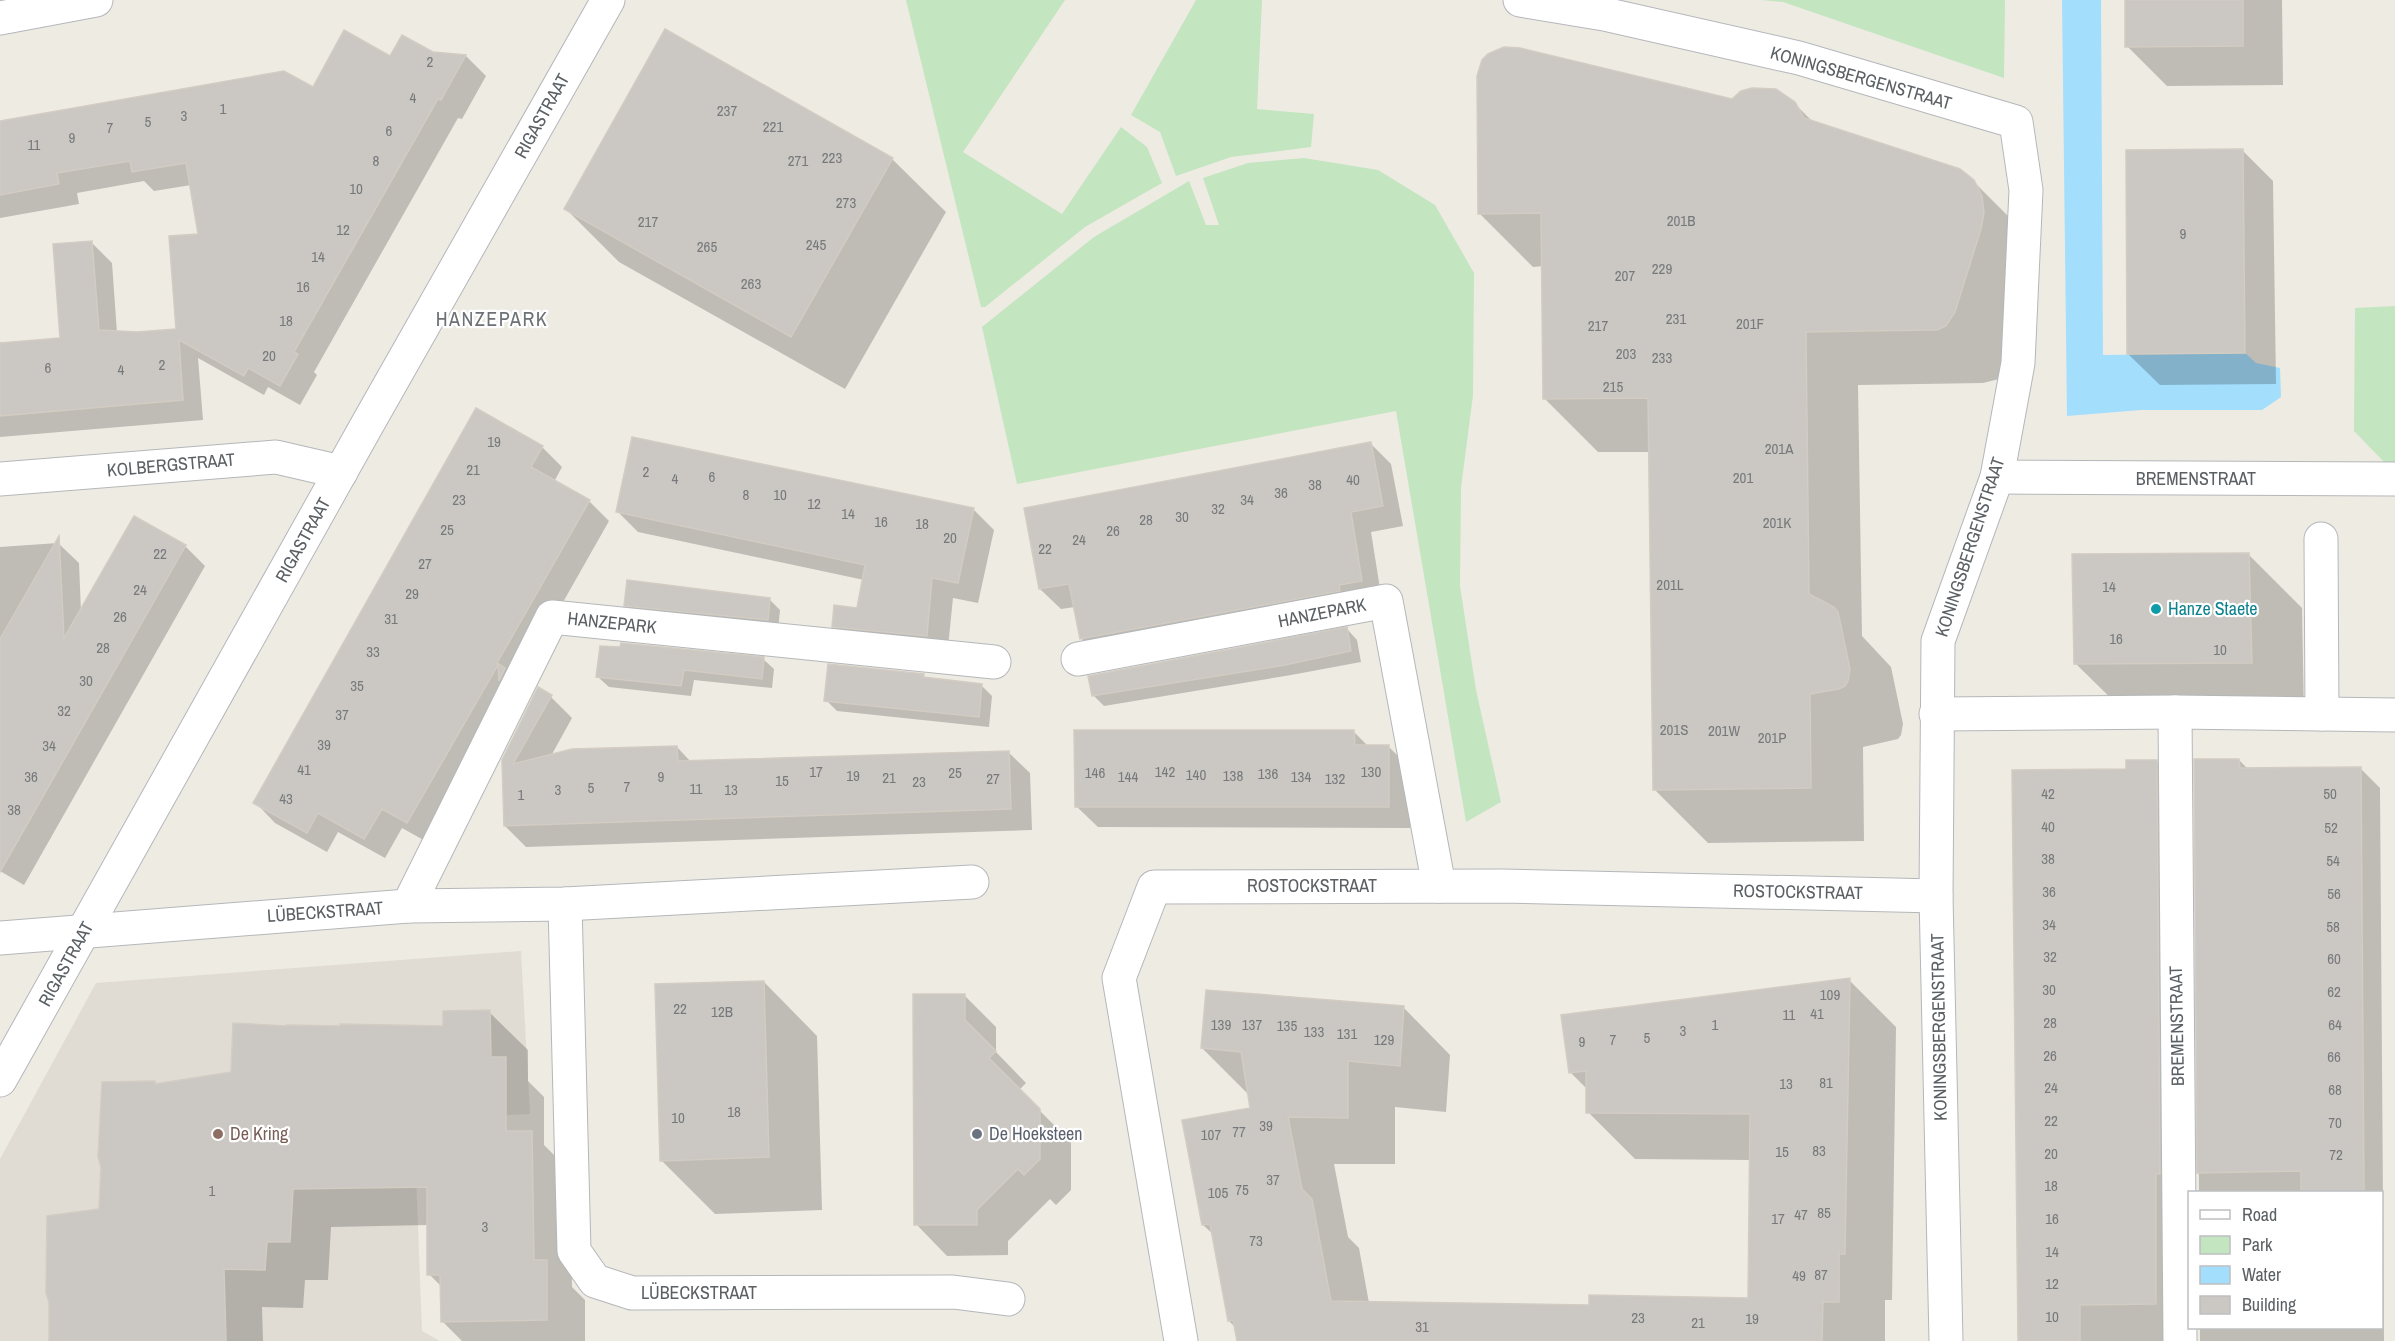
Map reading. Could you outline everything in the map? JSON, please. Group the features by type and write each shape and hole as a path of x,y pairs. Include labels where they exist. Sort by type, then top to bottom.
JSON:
{"street":[{"path":"0,18 96,0"},
{"name":"RIGASTRAAT","path":"0,1080 608,0"},
{"name":"KONINGSBERGENSTRAAT","path":"1520,0 1604,15 1799,58 2016,122 2025,190 2018,363 1997,477 1938,641 1936,896 1946,1341"},
{"name":"KOLBERGSTRAAT","path":"0,479 276,457 341,472"},
{"name":"BREMENSTRAAT","path":"1997,477 2395,479"},
{"path":"2321,539 2322,714"},
{"name":"HANZEPARK","path":"1078,659 1386,601 1439,886"},
{"name":"HANZEPARK","path":"408,906 552,617 994,662"},
{"path":"1936,714 2175,712 2395,715"},
{"name":"BREMENSTRAAT","path":"2175,712 2180,1341"},
{"name":"LÜBECKSTRAAT","path":"0,938 85,929 408,906 565,904 972,882"},
{"name":"ROSTOCKSTRAAT","path":"1181,1341 1119,978 1154,887 1439,886 1936,896"},
{"name":"LÜBECKSTRAAT","path":"565,904 574,1251 595,1281 632,1293 954,1292 1008,1299"}],"shaded area":[{"name":"De Kring","path":"521,951 530,1114 430,1119 415,1149 422,1331 440,1341 0,1341 0,1159 96,983"}],"green space":[{"path":"906,0 1065,0 963,152 1062,214 1121,127 1147,147 1162,183 1085,227 985,307 981,307"},
{"path":"1196,0 1262,0 1257,109 1314,114 1311,147 1231,157 1176,176 1160,132 1131,115"},
{"path":"1762,0 2005,0 2004,78 1783,2"},
{"path":"1304,158 1378,170 1435,205 1474,273 1473,395 1461,488 1460,586 1476,690 1501,802 1466,822 1396,411 1017,484 982,327 1094,237 1189,181 1206,225 1219,225 1203,178 1248,163"},
{"path":"2395,306 2395,464 2386,464 2354,431 2355,308"}],"water":[{"path":"2062,0 2101,0 2103,355 2245,353 2256,363 2280,368 2281,397 2262,410 2141,410 2067,416"}],"building":[{"path":"2125,0 2243,0 2243,46 2125,47"},
{"path":"665,29 893,158 791,337 564,209"},
{"path":"344,30 390,56 402,35 433,52 466,55 441,100 438,99 294,352 298,354 280,386 248,368 244,376 179,340 183,400 0,416 0,343 60,338 53,244 92,241 99,330 137,332 176,329 169,236 198,234 186,163 132,172 130,161 57,173 59,184 0,195 0,121 284,71 313,87"},
{"path":"1504,47 1520,48 1732,99 1741,91 1752,88 1776,89 1795,102 1804,118 1960,169 1974,180 1982,196 1984,213 1981,229 1955,312 1946,326 1937,330 1806,332 1809,594 1834,607 1838,612 1850,669 1845,686 1810,694 1811,788 1653,790 1648,398 1543,399 1541,213 1478,214 1477,76 1482,60 1488,54"},
{"path":"2243,149 2245,353 2127,354 2126,150"},
{"path":"476,408 543,446 531,467 590,500 497,663 505,668 499,681 498,665 407,823 382,809 364,839 318,813 307,833 253,803"},
{"path":"632,437 974,508 958,583 932,578 927,636 832,627 834,605 857,608 865,565 616,512"},
{"path":"1371,442 1383,506 1351,512 1362,581 1339,585 1340,591 1080,639 1069,584 1039,589 1024,508"},
{"path":"134,516 186,545 0,872 0,639 59,536 64,638"},
{"name":"Hanze Staete","path":"2249,553 2252,663 2074,664 2072,554"},
{"path":"627,580 770,598 768,620 624,606"},
{"path":"1347,627 1351,651 1280,666 1092,696 1088,676"},
{"path":"621,643 764,657 762,679 684,670 681,686 596,677 600,646 620,647"},
{"path":"828,664 924,674 923,677 982,684 979,717 824,701"},
{"path":"538,687 552,695 513,764 572,749 677,746 678,761 1009,751 1011,809 504,826 502,760"},
{"path":"1074,730 1354,730 1355,745 1389,745 1389,807 1075,807"},
{"path":"2194,759 2239,759 2240,768 2361,767 2364,1191 2301,1191 2301,1171 2197,1173"},
{"path":"2126,760 2157,760 2160,1174 2156,1174 2156,1304 2080,1305 2080,1341 2018,1341 2012,770 2126,769"},
{"path":"1850,978 1845,1254 1839,1254 1839,1302 1823,1302 1822,1341 1237,1341 1233,1320 1228,1321 1210,1224 1202,1225 1182,1120 1250,1108 1241,1052 1201,1048 1206,990 1404,1006 1400,1066 1348,1061 1348,1118 1288,1117 1302,1189 1312,1199 1331,1301 1589,1305 1589,1295 1748,1298 1750,1114 1586,1113 1586,1071 1569,1073 1561,1015"},
{"path":"764,981 769,1157 660,1161 655,984"},
{"name":"De Hoeksteen","path":"913,994 965,994 965,1020 996,1051 989,1058 1040,1109 1040,1159 1024,1175 1018,1169 977,1210 977,1225 914,1225"},
{"path":"490,1010 491,1057 506,1057 506,1131 532,1131 534,1260 547,1260 547,1320 441,1322 440,1275 427,1275 427,1187 293,1189 290,1242 267,1242 265,1270 224,1269 226,1341 49,1341 49,1302 46,1293 47,1216 99,1209 101,1167 98,1157 102,1082 155,1081 155,1084 231,1072 233,1023 287,1026 340,1026 340,1024 443,1026 443,1011"}],"place":[{"name":"Hanze Staete","path":"2156,609"},
{"name":"De Kring","path":"218,1134"},
{"name":"De Hoeksteen","path":"977,1134"}],"district":[{"name":"HANZEPARK","path":"492,319"}]}
